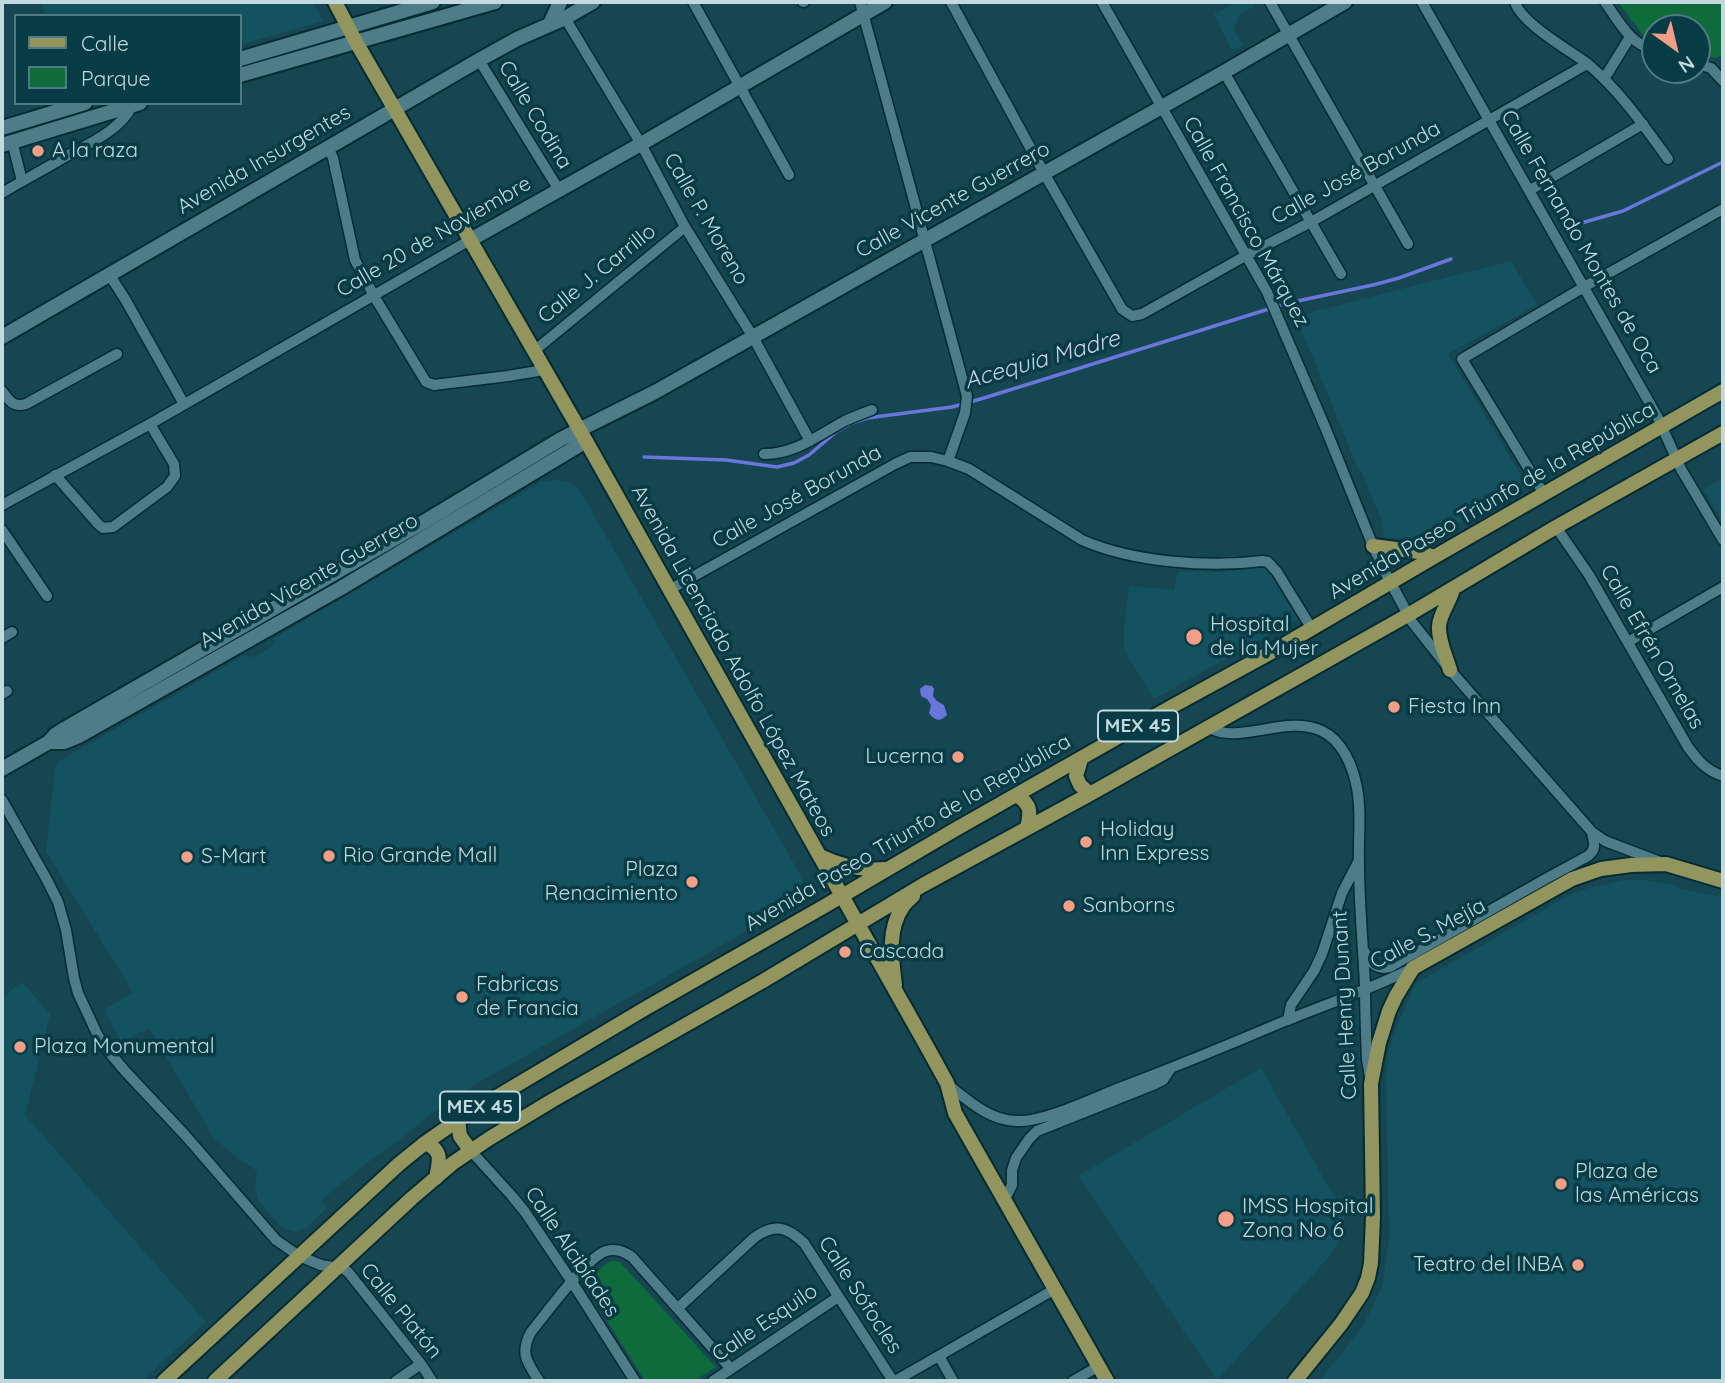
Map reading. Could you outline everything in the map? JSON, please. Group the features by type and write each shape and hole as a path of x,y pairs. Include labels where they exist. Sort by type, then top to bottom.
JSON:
{"main road":[{"name":"Avenida Licenciado Adolfo López Mateos","path":"335,2 897,993 947,1083 955,1113 1107,1381"},
{"path":"242,58 433,2"},
{"path":"242,74 495,2"},
{"path":"550,24 560,2"},
{"name":"Avenida Insurgentes","path":"2,337 394,108 517,39 565,18 593,2"},
{"name":"Calle 20 de Noviembre","path":"470,240 741,87 862,8 885,2"},
{"name":"Calle Vicente Guerrero","path":"582,436 655,392 1345,2"},
{"path":"2,128 78,105"},
{"path":"7,143 133,105"},
{"name":"Avenida Paseo Triunfo de la República","path":"168,1380 399,1164 458,1120 886,869 1312,629 1723,391"},
{"name":"MEX 45","path":"215,1381 436,1178 471,1151 553,1100 763,981 923,886 1408,615 1556,527 1723,433"},
{"name":"Avenida Vicente Guerrero","path":"2,769 49,742 64,742 79,736 352,581 582,436"},
{"path":"1373,546 1419,552 1434,557"},
{"path":"1450,670 1440,640 1439,626 1453,589"},
{"path":"1081,759 1076,776 1080,785 1090,794"},
{"path":"1017,795 1026,801 1029,807 1027,828"},
{"path":"820,856 855,868 886,869"},
{"name":"Calle S. Mejía","path":"1413,968 1572,879 1601,869 1666,864 1723,881"},
{"path":"897,993 892,959 892,933 901,909 923,886"},
{"path":"1371,1084 1378,1043 1389,1011 1413,968"},
{"name":"Calle Henry Dunant","path":"1295,1381 1362,1293 1371,1263 1371,1084"},
{"path":"458,1120 460,1136 471,1151"},
{"path":"425,1143 438,1152 436,1178"}],"street":[{"path":"693,2 789,176"},
{"path":"951,2 1044,173"},
{"name":"Calle Francisco Márquez","path":"1102,2 1247,255 1280,318 1373,546 1408,615 1450,670 1592,832"},
{"path":"1270,2 1408,244"},
{"name":"Calle Fernando Montes de Oca","path":"1422,2 1584,286 1662,427 1676,459 1723,540"},
{"path":"1515,2 1522,14 1534,25 1604,79 1643,124 1668,159"},
{"path":"1605,2 1630,37 1641,46"},
{"path":"862,8 967,396 965,413 948,461"},
{"name":"Calle P. Moreno","path":"565,18 641,144 685,227 753,337 810,441"},
{"path":"1604,79 1630,37"},
{"name":"Calle Codina","path":"479,60 559,190"},
{"path":"1723,62 1711,68 1723,81"},
{"name":"Calle José Borunda","path":"1044,173 1122,309 1132,316 1142,314 1311,222 1587,64"},
{"path":"1224,72 1341,274"},
{"path":"2,193 99,138 135,105"},
{"path":"1530,190 1643,124"},
{"path":"7,143 22,181"},
{"path":"327,146 333,158 351,251 359,271 426,382 434,385 544,370"},
{"path":"1544,494 1462,359 1584,286 1723,209"},
{"name":"Calle J. Carrillo","path":"534,351 685,227"},
{"name":"Calle 20 de Noviembre","path":"2,505 150,424 470,240"},
{"path":"109,274 184,404"},
{"path":"2,391 9,401 17,406 26,404 117,355"},
{"path":"764,454 790,450 844,421 872,410"},
{"path":"55,475 99,525 103,528 113,527 167,487 176,475 174,464 150,424"},
{"name":"Calle José Borunda","path":"669,590 895,464 910,457 931,457 969,469 1082,540 1116,553 1217,565 1268,562 1312,629"},
{"name":"Calle Efrén Ornelas","path":"1556,527 1589,575 1688,747 1698,761 1723,776"},
{"path":"2,530 47,596"},
{"path":"1628,642 1723,587"},
{"name":"Calle Henry Dunant","path":"1208,727 1228,733 1294,725 1310,727 1327,734 1349,761 1357,789 1360,819 1362,947 1367,1060 1371,1084"},
{"path":"2,800 58,902 78,993 105,1047 276,1240 299,1256 337,1268"},
{"path":"1592,832 1605,841 1666,864"},
{"path":"1362,947 1373,964 1390,967 1588,856 1595,847 1592,832"},
{"path":"1288,1020 1291,1005 1322,954 1342,893 1359,862"},
{"name":"Calle S. Mejía","path":"947,1083 984,1112 1002,1119 1028,1121 1171,1069 1365,991 1413,968"},
{"name":"Calle S. Mejía","path":"1004,1201 1012,1185 1012,1170 1016,1158 1037,1131 1155,1084 1163,1080 1171,1069"},
{"name":"Calle Alcibíades","path":"471,1151 512,1196 572,1282 635,1381"},
{"name":"Calle Sófocles","path":"678,1308 763,1231 773,1228 793,1232 804,1244 894,1381"},
{"path":"539,1381 525,1355 531,1332 572,1282 601,1253 609,1250 625,1252 645,1270 731,1369"},
{"name":"Calle Platón","path":"337,1268 349,1273 432,1381"},
{"path":"894,1381 1055,1289"},
{"name":"Calle Esquilo","path":"713,1381 838,1297"},
{"path":"939,1356 953,1381"},
{"path":"396,1381 421,1364"},
{"path":"1073,1381 1099,1366"}],"shaded area":[{"path":"42,2 312,2 323,21 242,44 242,14 45,14"},
{"path":"1237,2 1253,2 1255,6 1239,15 1234,30 1243,46 1232,51 1214,14"},
{"path":"1511,261 1537,305 1448,354 1528,487 1430,539 1385,538 1379,514 1296,316"},
{"path":"1723,478 1723,517 1721,518 1703,490"},
{"path":"559,480 572,483 579,489 801,876 802,887 791,896 793,905 476,1084 430,1115 321,1200 327,1208 306,1228 295,1232 282,1228 258,1200 255,1187 257,1171 214,1138 149,1028 121,1042 104,1010 133,992 46,852 55,767 61,760 244,655 254,657 274,645 274,638 542,481"},
{"name":"Hospital de la Mujer","path":"1266,567 1298,619 1154,699 1124,650 1129,586 1174,590 1178,571 1221,572"},
{"name":"Plaza de las Américas","path":"1624,880 1673,885 1680,889 1723,897 1723,1381 1319,1381 1357,1334 1383,1283 1389,1239 1386,1078 1388,1052 1414,987 1418,982 1568,896"},
{"path":"22,982 50,1014 25,1115 206,1322 142,1381 2,1381 2,998"},
{"name":"IMSS Hospital Zona No 6","path":"1261,1068 1344,1214 1344,1224 1341,1239 1328,1258 1217,1380 1078,1176"}],"green space":[{"path":"1618,2 1723,2 1723,55 1715,58 1711,57 1711,14 1641,14 1641,32"},
{"path":"612,1261 620,1262 716,1367 694,1381 645,1381 585,1286 604,1265"}],"water":[{"path":"925,685 932,686 933,696 944,705 947,715 940,720 929,713 931,705 921,696 920,689"}],"waterway":[{"name":"Acequia Madre","path":"1564,228 1623,211 1723,162"},
{"name":"Acequia Madre","path":"644,457 726,460 777,467 794,463 809,455 836,432 867,418 952,407 1288,303 1399,278 1451,259"}],"place":[{"name":"A la raza","path":"38,151"},
{"name":"Hospital de la Mujer","path":"1194,637"},
{"name":"Fiesta Inn","path":"1394,707"},
{"name":"Lucerna","path":"958,757"},
{"name":"Holiday Inn Express","path":"1086,842"},
{"name":"Rio Grande Mall","path":"329,856"},
{"name":"S-Mart","path":"187,857"},
{"name":"Plaza Renacimiento","path":"692,882"},
{"name":"Sanborns","path":"1069,906"},
{"name":"Cascada","path":"845,952"},
{"name":"Fabricas de Francia","path":"462,997"},
{"name":"Plaza Monumental","path":"20,1047"},
{"name":"Plaza de las Américas","path":"1561,1184"},
{"name":"IMSS Hospital Zona No 6","path":"1226,1219"},
{"name":"Teatro del INBA","path":"1578,1265"}]}
